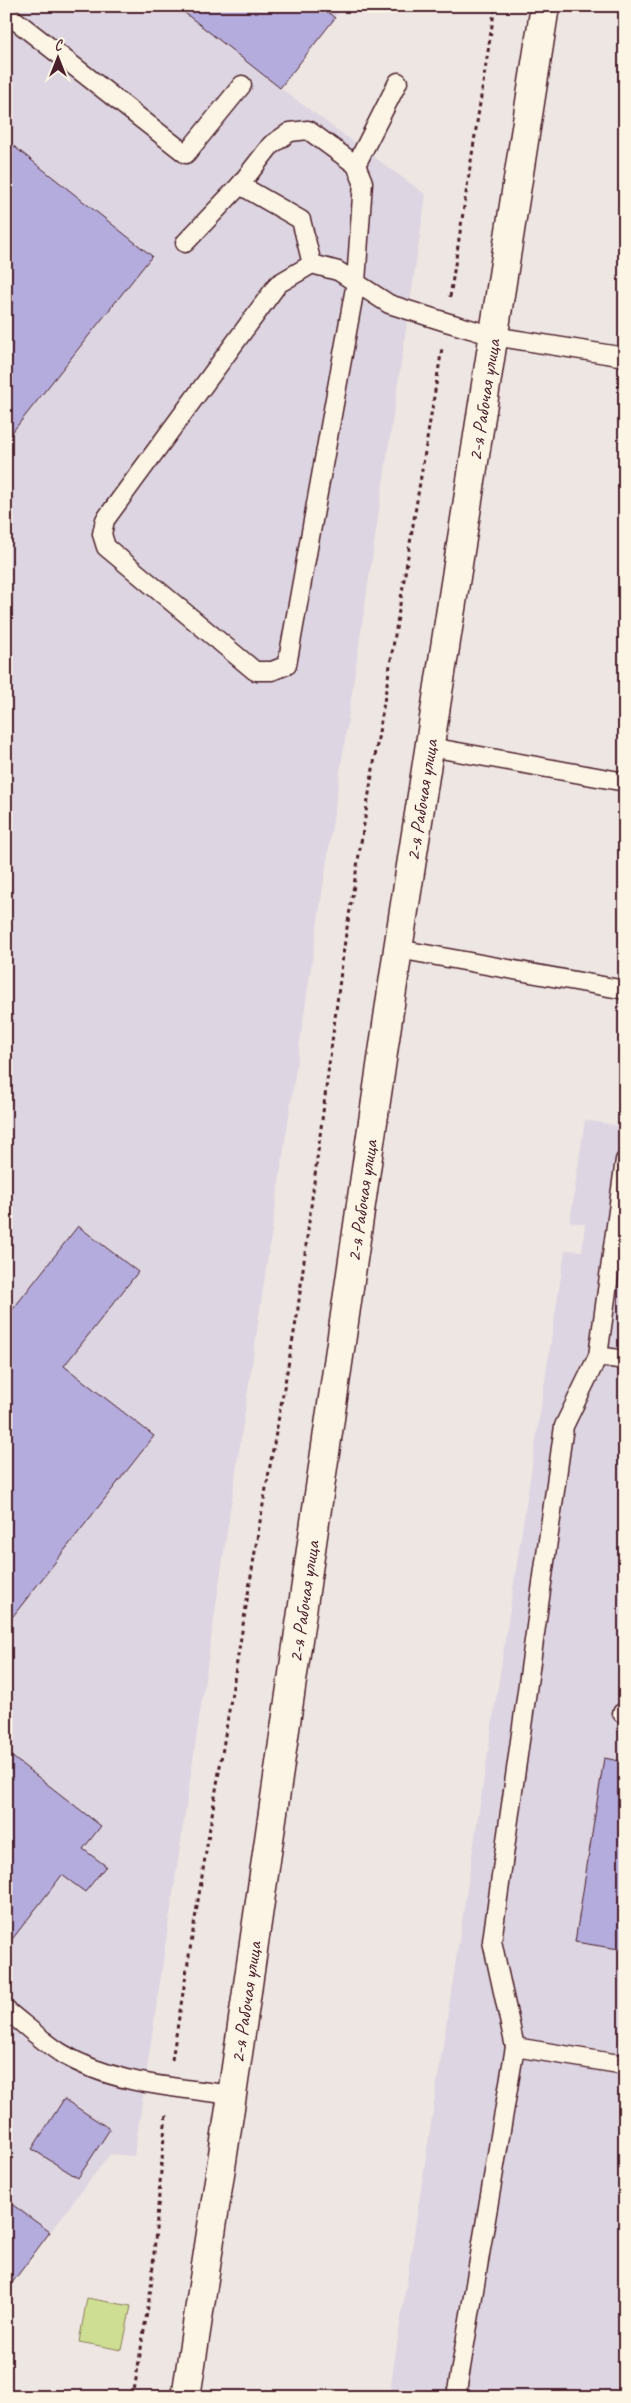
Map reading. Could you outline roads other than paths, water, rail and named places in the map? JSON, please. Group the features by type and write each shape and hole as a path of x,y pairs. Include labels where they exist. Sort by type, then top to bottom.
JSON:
{"main road":[{"name":"2-я Рабочая улица","path":"186,2397 232,2095 398,949 545,6"}],"lane":[{"path":"6,13 186,154 242,85"},
{"path":"356,165 398,82"},
{"path":"185,243 240,184 271,145 290,132 308,130 356,165 363,182 356,282 287,665 272,671 256,671 106,547 102,534 105,520 278,284 312,264 338,271 356,282 389,304 446,322 494,336 625,357"},
{"path":"240,184 301,220 312,264"},
{"path":"430,747 625,782"},
{"path":"398,949 625,990"},
{"path":"456,2397 515,2047 492,1941 564,1426 598,1356 625,1160"},
{"path":"598,1356 625,1360"},
{"path":"6,2010 61,2053 106,2074 168,2086 232,2095"},
{"path":"515,2047 625,2065"}]}
